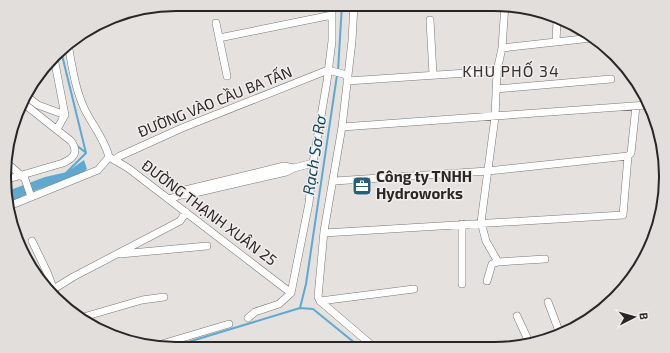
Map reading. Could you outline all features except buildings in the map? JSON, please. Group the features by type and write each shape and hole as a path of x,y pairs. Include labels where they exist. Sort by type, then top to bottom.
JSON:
{"street":[{"path":"248,318 255,312 280,304 292,293 309,203 313,163 328,70 332,41 332,11"},
{"path":"354,11 352,41 342,127 334,182 324,233 318,285 320,301 368,342"},
{"path":"498,262 486,240 481,222 495,116 497,70 502,48 504,11"},
{"path":"219,38 332,16"},
{"path":"430,20 433,75"},
{"path":"216,23 226,76"},
{"path":"556,42 557,24"},
{"path":"502,48 585,39"},
{"path":"69,50 77,89 85,110 111,158"},
{"path":"55,64 65,115 57,129"},
{"path":"328,70 347,78 433,75 497,70"},
{"name":"ĐƯỜNG VÀO CẦU BA TẤN","path":"13,204 31,195 98,170 111,158 120,156 182,128 328,70"},
{"path":"496,89 611,79"},
{"path":"30,99 38,105 65,115"},
{"path":"342,127 643,105"},
{"path":"11,179 23,177 63,163 72,159 76,152 75,146 57,129 27,106"},
{"path":"324,233 481,222 623,215 628,156 631,153 636,106"},
{"path":"334,182 488,171 628,156"},
{"name":"ĐƯỜNG THẠNH XUÂN 25","path":"111,158 128,168 292,293"},
{"path":"169,199 286,172 294,168 313,163"},
{"path":"11,166 23,177 31,195"},
{"path":"55,289 73,276 180,221 186,212"},
{"path":"462,224 462,284"},
{"path":"32,241 48,281"},
{"path":"116,254 207,246"},
{"path":"487,281 492,264 498,262 545,259"},
{"path":"320,301 414,289"},
{"path":"88,316 142,300 164,296"},
{"path":"548,302 558,329"},
{"path":"517,316 527,339"},
{"path":"168,342 229,324"}],"water":[{"path":"84,160 87,169 82,174 34,191 13,201 11,190 45,177 67,172"}],"waterway":[{"name":"Rạch Sơ Rơ","path":"338,71 342,11"},
{"path":"62,56 86,153"},
{"name":"Rạch Sơ Rơ","path":"300,308 306,284 337,75"},
{"path":"76,145 85,152"},
{"path":"65,174 86,153"},
{"path":"188,342 300,308 313,309 354,342"}],"place":[{"name":"Công ty TNHH Hydroworks","path":"362,186"}],"district":[{"name":"KHU PHỐ 34","path":"511,71"}]}
